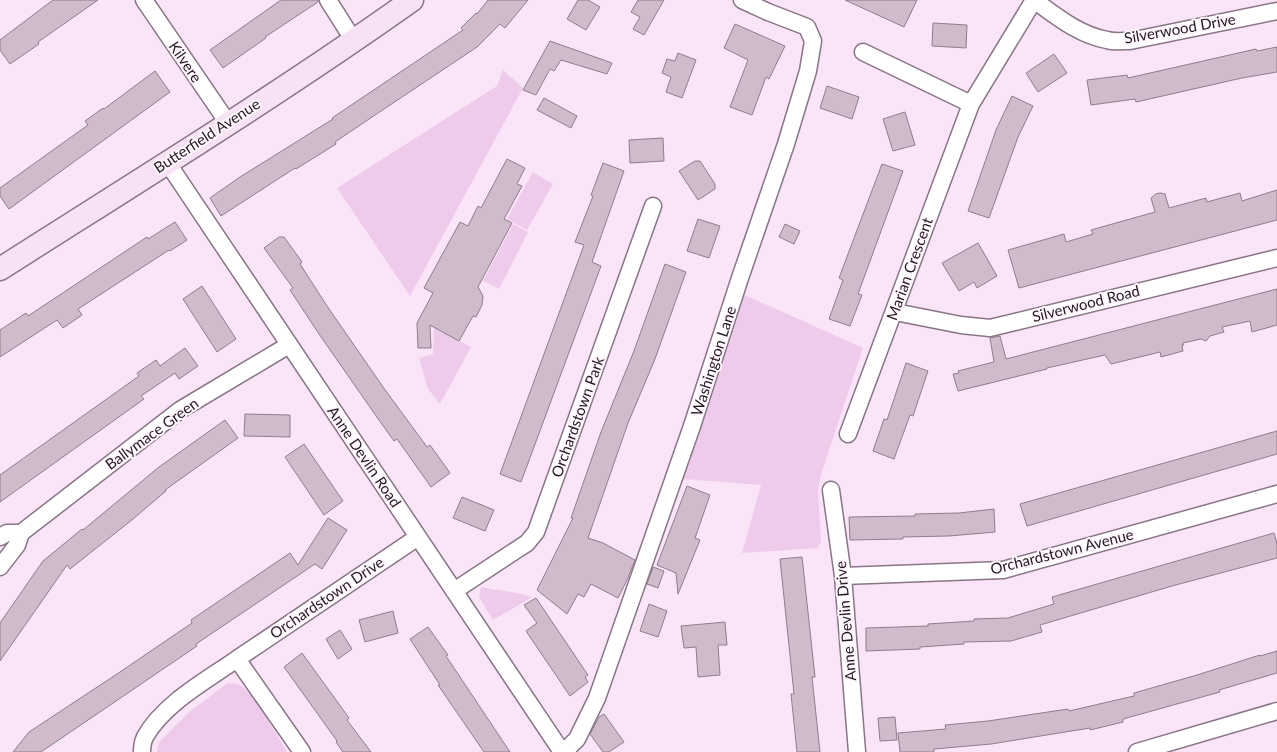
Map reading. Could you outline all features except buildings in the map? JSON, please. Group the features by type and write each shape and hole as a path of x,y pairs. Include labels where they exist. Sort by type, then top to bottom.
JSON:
{"main road":[{"name":"Butterfield Avenue","path":"0,269 228,124 354,41 412,0"}],"street":[{"name":"Kilvere","path":"144,0 228,124"},
{"path":"328,0 354,41"},
{"name":"Washington Lane","path":"563,752 577,739 597,698 692,426 786,144 808,71 813,41 808,27 742,0"},
{"name":"Silverwood Drive","path":"1034,0 1082,32 1107,41 1130,41 1277,11"},
{"name":"Marian Crescent","path":"848,434 971,104 1034,0"},
{"path":"863,52 971,104"},
{"name":"Anne Devlin Road","path":"167,162 563,752"},
{"name":"Orchardstown Park","path":"454,591 527,543 536,532 653,206"},
{"name":"Silverwood Road","path":"895,312 961,325 990,328 1277,258"},
{"name":"Ballymace Green","path":"0,567 17,545 21,533 180,410 289,345"},
{"name":"Anne Devlin Drive","path":"831,490 843,576 857,752"},
{"name":"Orchardstown Avenue","path":"843,576 1003,570 1277,494"},
{"name":"Ballymace Green","path":"0,538 7,533 21,533"},
{"name":"Orchardstown Drive","path":"142,752 144,738 159,719 181,699 418,537"},
{"path":"237,659 302,752"},
{"path":"1137,752 1277,711"}],"shaded area":[{"path":"503,70 523,88 410,296 337,188 497,86"},
{"path":"533,172 553,184 527,230 507,219"},
{"path":"513,224 528,232 499,289 483,281"},
{"path":"740,293 863,348 822,471 818,489 821,541 818,548 742,553 761,485 683,479 702,426 718,355"},
{"path":"434,327 471,347 440,404 428,389 419,358 433,354"},
{"path":"481,587 532,597 493,620 479,597"},
{"path":"228,683 238,684 252,694 287,752 157,752 159,742 189,712"}]}
